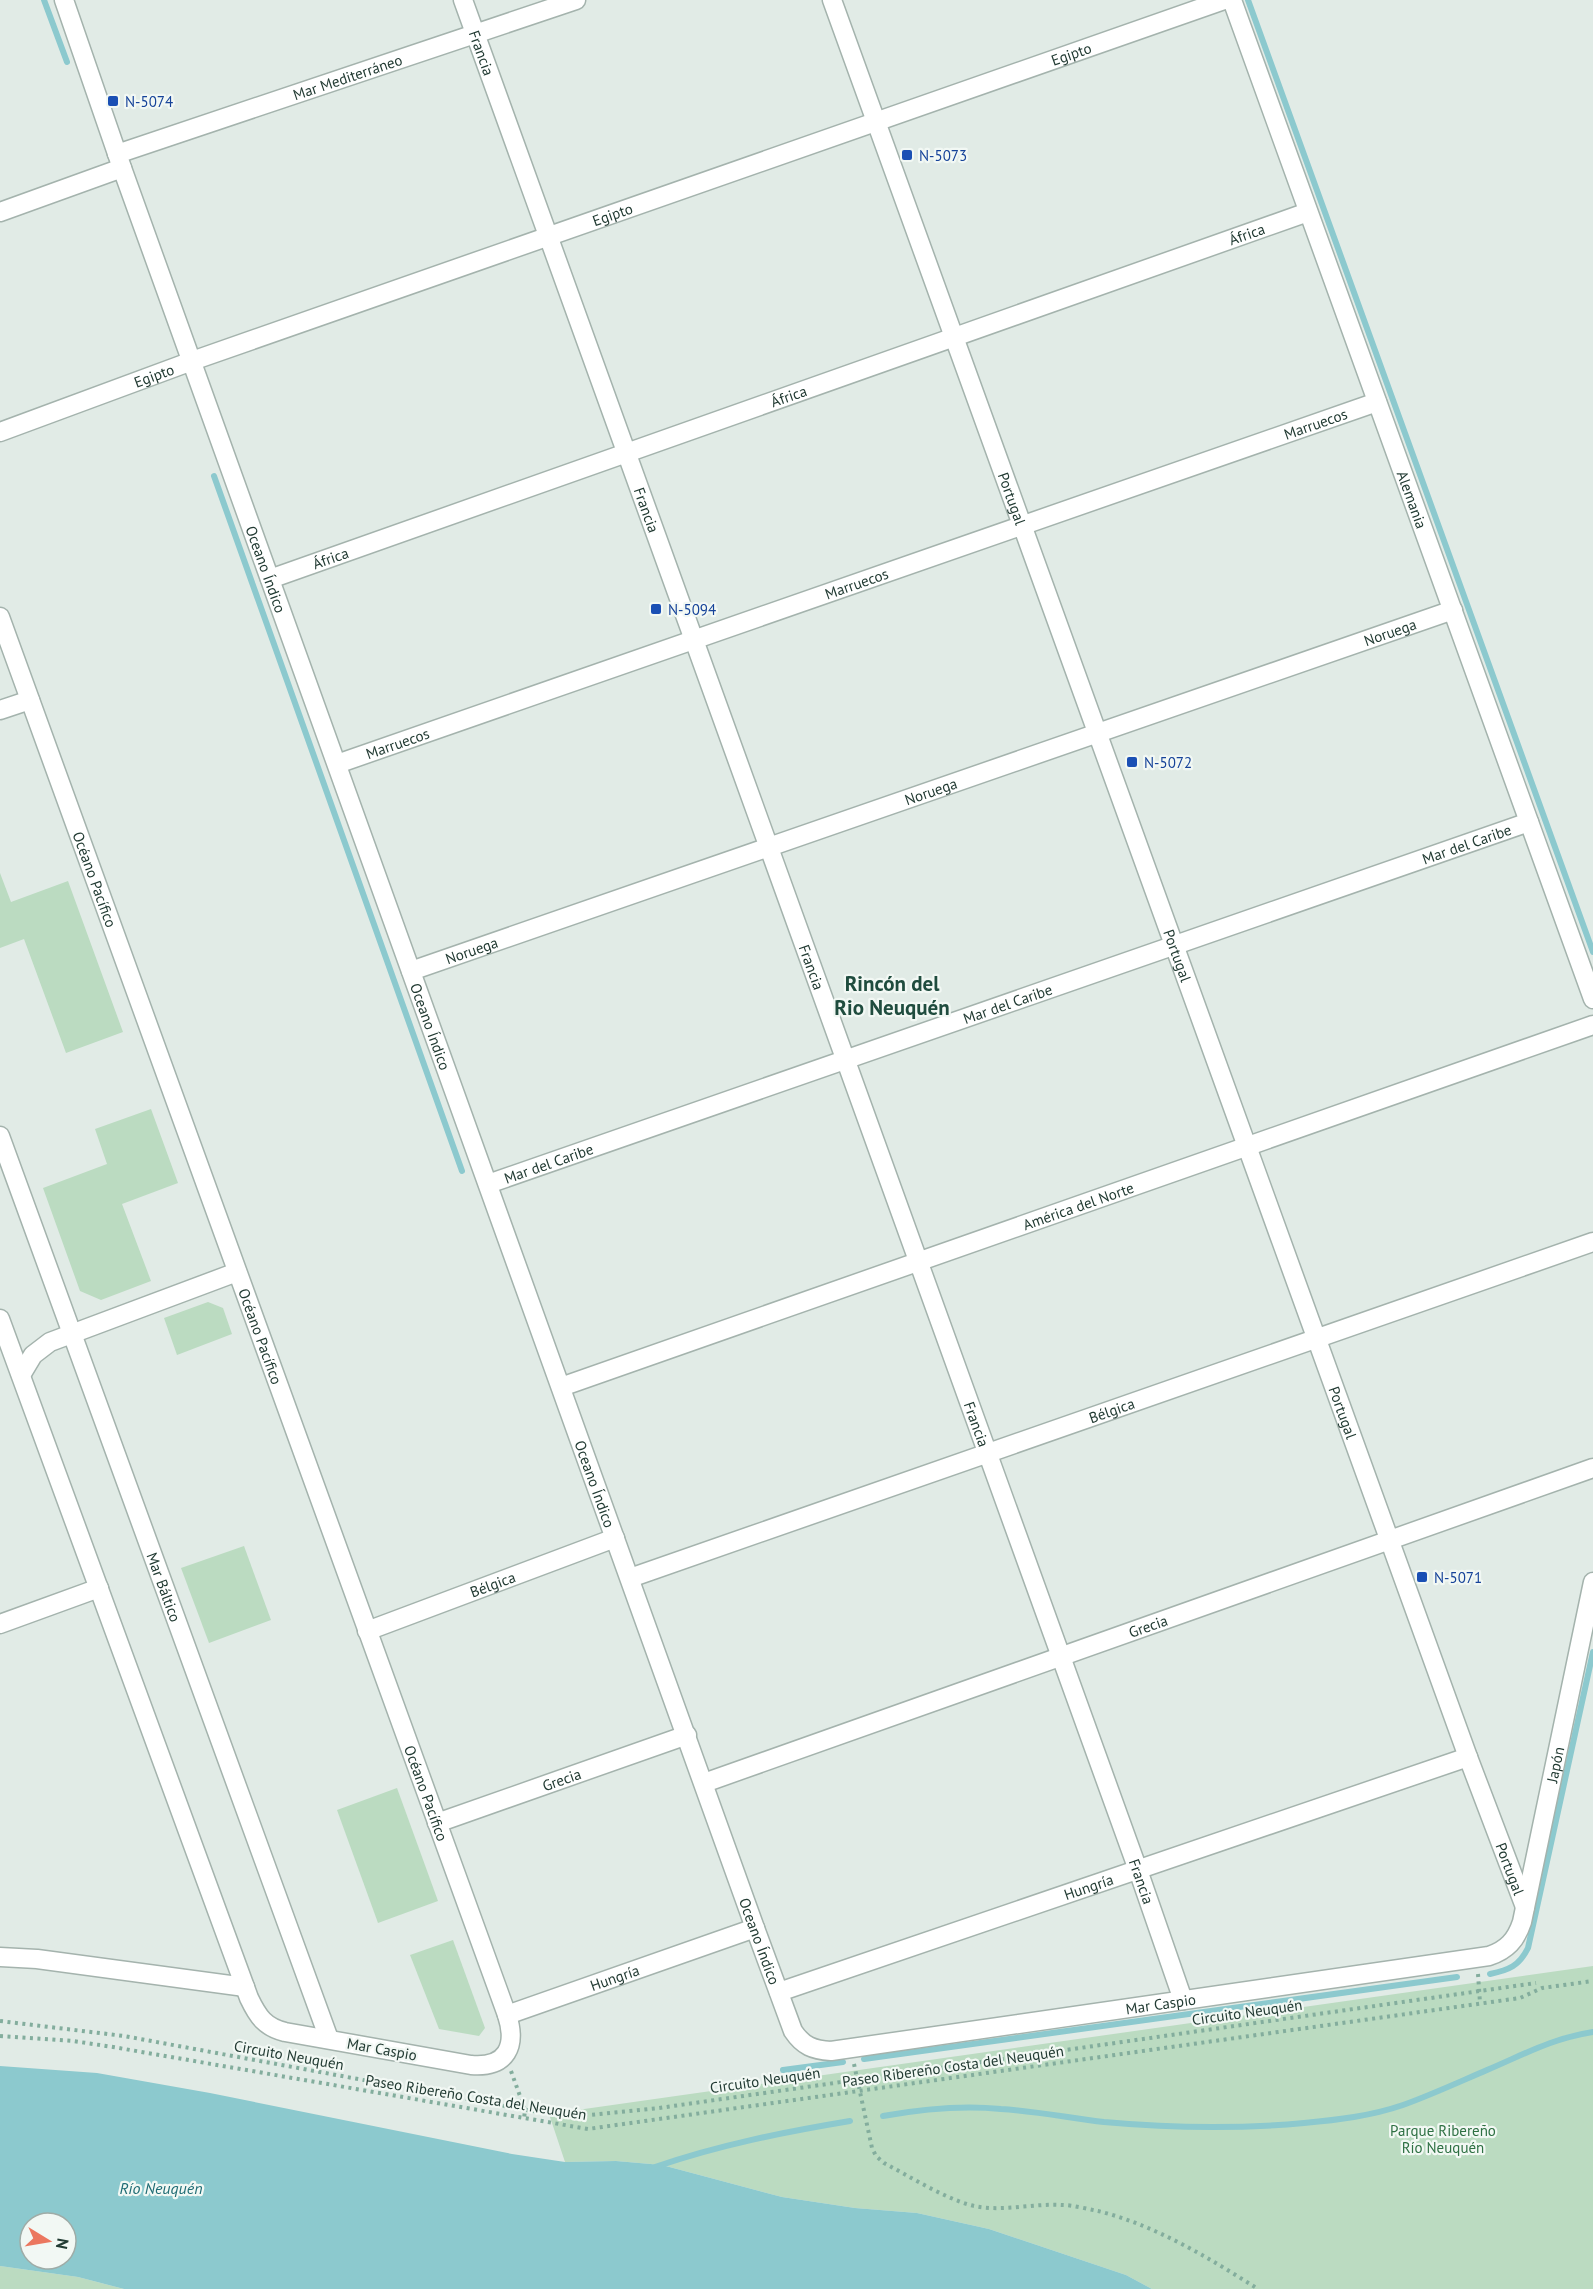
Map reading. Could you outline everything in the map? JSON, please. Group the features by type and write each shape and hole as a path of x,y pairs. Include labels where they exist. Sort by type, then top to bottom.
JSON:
{"street":[{"name":"Oceano Índico","path":"64,0 755,1928 793,2031 799,2041 808,2048"},
{"name":"Francia","path":"463,0 1062,1657 1183,2000"},
{"name":"Mar Mediterráneo","path":"0,212 120,161 576,0"},
{"name":"Portugal","path":"832,0 1389,1541 1525,1907"},
{"name":"Egipto","path":"0,432 192,361 1224,0"},
{"name":"Alemania","path":"1232,0 1593,999"},
{"name":"África","path":"270,579 1308,212"},
{"name":"Marruecos","path":"337,764 1377,402"},
{"name":"Noruega","path":"411,971 1453,610"},
{"name":"Océano Pacífico","path":"0,617 507,2015 512,2036 505,2055"},
{"path":"0,710 30,700"},
{"name":"Mar del Caribe","path":"488,1184 1529,822"},
{"name":"América del Norte","path":"561,1387 1593,1024"},
{"name":"Mar Báltico","path":"0,1136 329,2040"},
{"name":"Bélgica","path":"630,1578 1593,1242"},
{"path":"4,1339 33,1344 50,1342 237,1272"},
{"path":"0,1318 4,1339 21,1375 245,1987 37,1959 0,1957"},
{"path":"21,1375 33,1355 50,1342"},
{"name":"Grecia","path":"704,1783 1593,1468"},
{"name":"Bélgica","path":"368,1630 615,1538"},
{"name":"Japón","path":"1510,1945 1518,1934 1525,1907 1593,1582"},
{"path":"0,1624 99,1588"},
{"name":"Grecia","path":"437,1823 687,1735"},
{"name":"Hungría","path":"779,1992 1468,1757"},
{"name":"Hungría","path":"507,2015 755,1928"},
{"name":"Mar Caspio","path":"808,2048 831,2051 1477,1958 1500,1952 1510,1945"},
{"name":"Mar Caspio","path":"245,1987 260,2019 276,2030 471,2065 494,2063 505,2055"}],"path":[{"path":"1477,1958 1480,2003"},
{"name":"Paseo Ribereño Costa del Neuquén","path":"0,2036 63,2040 113,2047 567,2127 595,2128 1520,1998 1542,1988 1593,1981"},
{"name":"Circuito Neuquén","path":"0,2021 123,2036 525,2110 568,2115 613,2114 1536,1983"},
{"path":"852,2048 858,2091 872,2148 876,2157 884,2163 945,2195 971,2205 998,2208 1063,2205 1099,2212 1139,2225 1182,2245 1258,2289"},
{"path":"505,2055 525,2110 524,2119"}],"green space":[{"path":"0,873 11,902 68,881 123,1032 66,1053 24,939 0,948"},
{"path":"151,1109 178,1183 122,1204 151,1281 101,1300 80,1291 43,1188 107,1164 95,1129"},
{"path":"208,1302 223,1308 232,1334 177,1355 164,1318"},
{"path":"244,1546 271,1620 209,1643 181,1568"},
{"path":"397,1788 438,1901 378,1923 337,1810"},
{"path":"453,1940 485,2028 479,2036 439,2029 410,1955"},
{"name":"Parque Ribereño Río Neuquén","path":"1593,1966 1593,2289 1152,2289 1126,2275 989,2229 917,2213 855,2208 782,2197 662,2165 616,2161 565,2162 549,2114"},
{"path":"0,2266 18,2269 18,2271 78,2277 124,2289 0,2289"}],"water":[{"name":"Río Neuquén","path":"0,2066 97,2073 210,2093 512,2154 565,2162 616,2161 662,2165 782,2197 855,2208 917,2213 989,2229 1126,2275 1152,2289 124,2289 78,2277 35,2271 78,2271 78,2211 18,2211 18,2269 0,2266"}],"waterway":[{"path":"44,0 67,62"},
{"path":"1248,0 1593,952"},
{"path":"214,476 462,1171"},
{"path":"1490,1974 1513,1966 1528,1948 1593,1652"},
{"path":"864,2059 1457,1977"},
{"path":"883,2116 971,2107 1027,2111 1104,2122 1179,2127 1279,2125 1329,2120 1391,2109 1538,2048 1593,2032"},
{"path":"783,2070 843,2062"},
{"path":"655,2167 752,2140 850,2121"}],"place":[{"name":"N-5074","path":"113,101"},
{"name":"N-5073","path":"907,155"},
{"name":"N-5094","path":"656,609"},
{"name":"N-5072","path":"1132,762"},
{"name":"N-5071","path":"1422,1577"}],"district":[{"name":"Rincón del Rio Neuquén","path":"892,995"}]}
